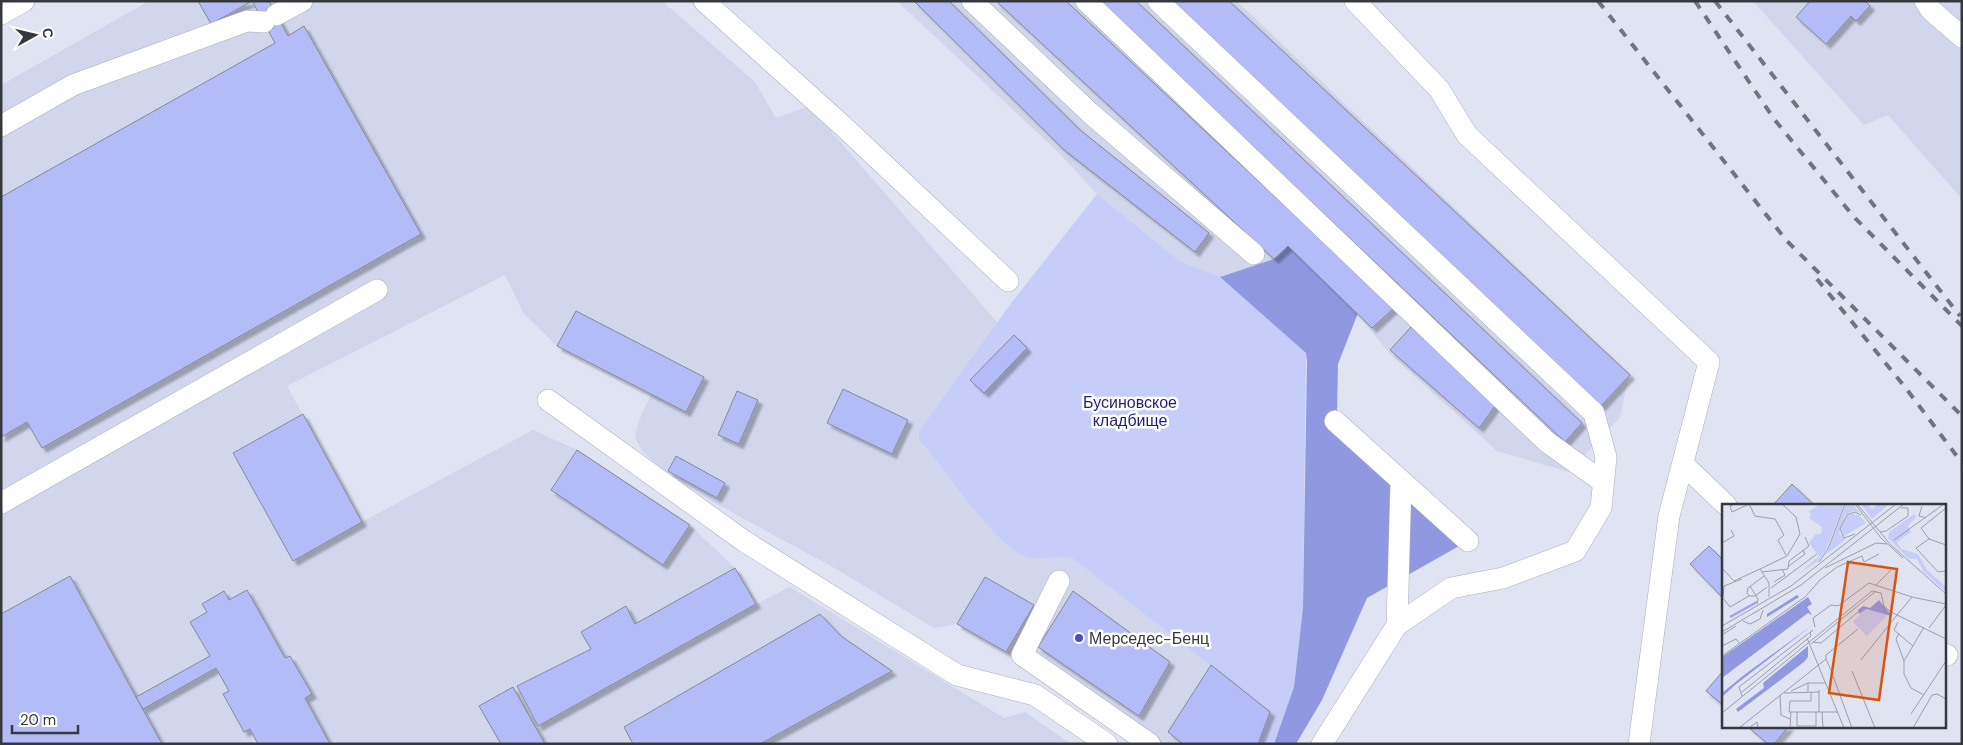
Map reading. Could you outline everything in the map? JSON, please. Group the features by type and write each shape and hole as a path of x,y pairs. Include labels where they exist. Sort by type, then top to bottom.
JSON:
{"street":[{"path":"1,14 24,1"},
{"path":"1,126 73,85 247,22 270,18 302,1"},
{"path":"704,1 843,126 1008,281"},
{"path":"972,1 1089,112 1254,254"},
{"path":"1086,1 1547,442 1603,482"},
{"path":"1158,1 1594,413 1606,457 1601,508 1575,551 1503,578 1451,588 1396,625 1322,744"},
{"path":"1355,1 1439,89 1467,135 1709,362 1669,516 1639,744"},
{"path":"1932,4 1962,37"},
{"path":"1,503 377,290"},
{"path":"548,400 744,541 957,675 1035,695 1107,744"},
{"path":"1335,421 1468,541"},
{"path":"1682,464 1725,504"},
{"path":"1396,625 1401,481"},
{"path":"1059,580 1022,655 1150,744"}],"shaded area":[{"path":"149,1 662,1 755,82 776,118 809,106 998,323 919,431 919,440 1027,557 1063,556 1072,558 1270,712 1258,744 1131,744 1006,652 957,624 934,628 838,570 713,502 664,471 643,452 635,438 638,423 651,394 557,346 524,314 505,275 287,386 362,522 533,430 577,450 690,525 735,568 756,604 790,587 1004,718 1025,712 1071,744 1,744 1,85"},
{"path":"897,1 1237,1 1629,374 1620,417 1569,472 1497,451 1389,353 1357,313 1287,246 1274,259 1220,277 1180,261 1097,194 1059,153"},
{"path":"1753,1 1962,1 1962,199 1888,115 1864,125"},
{"path":"1288,246 1358,313 1338,364 1337,415 1475,537 1367,598 1322,700 1296,744 1274,744 1294,687 1303,608 1306,353 1220,277 1274,259"}],"green space":[{"name":"Бусиновское кладбище","path":"1097,194 1180,261 1220,277 1306,353 1303,608 1294,687 1274,744 1258,744 1270,712 1072,558 1031,558 1013,550 985,522 919,440 919,431 1012,302"}],"building":[{"path":"198,1 252,1 211,24"},
{"path":"252,1 269,1 288,36 304,26 421,234 42,448 27,422 1,437 1,197 275,43"},
{"path":"914,1 949,1 1080,130 1209,233 1195,252 1063,149"},
{"path":"996,1 1066,1 1394,308 1372,328 1288,246 1274,259"},
{"path":"1099,1 1136,1 1582,423 1565,442"},
{"path":"1166,1 1229,1 1630,375 1600,407"},
{"path":"1810,1 1865,1 1870,6 1856,21 1851,16 1826,44 1796,17"},
{"path":"576,311 704,377 686,412 557,346"},
{"path":"1411,327 1498,402 1479,428 1390,350"},
{"path":"1014,335 1027,348 984,393 970,380"},
{"path":"843,389 908,420 892,454 827,423"},
{"path":"737,391 758,400 739,444 718,435"},
{"path":"303,414 362,522 293,561 233,453"},
{"path":"577,450 690,525 663,565 551,490"},
{"path":"676,456 725,483 717,498 668,471"},
{"path":"1792,484 1813,504 1774,504"},
{"path":"1709,546 1722,559 1722,597 1690,564"},
{"path":"735,568 756,604 538,726 517,686 591,649 581,632 626,606 635,624"},
{"path":"70,576 162,744 1,744 1,614"},
{"path":"985,577 1034,605 1006,652 957,624"},
{"path":"247,590 285,658 290,656 312,694 305,698 330,744 258,744 250,729 244,732 223,694 229,691 216,668 143,709 136,697 210,656 190,622 207,612 202,604 224,591 229,600"},
{"path":"1073,591 1170,662 1139,716 1038,647"},
{"path":"820,614 841,636 892,671 760,744 633,744 624,727"},
{"path":"1211,665 1270,712 1258,744 1183,744 1168,732"},
{"path":"1722,672 1722,704 1706,691"},
{"path":"513,687 545,744 501,744 479,706"},
{"path":"1749,728 1787,728 1774,744 1768,744"}],"railway":[{"path":"1598,1 1786,240 1962,416"},
{"path":"1695,1 1774,119 1854,217 1962,326"},
{"path":"1715,1 1960,316"},
{"path":"1817,279 1905,387 1962,463"}],"place":[{"name":"Мерседес-Бенц","path":"1079,638"}]}
